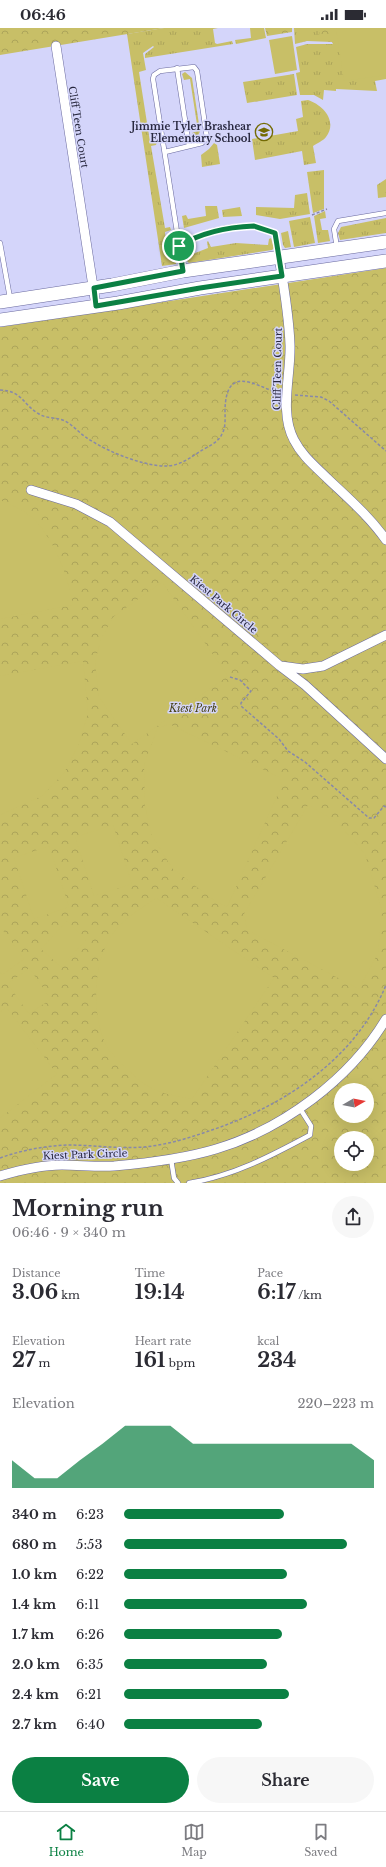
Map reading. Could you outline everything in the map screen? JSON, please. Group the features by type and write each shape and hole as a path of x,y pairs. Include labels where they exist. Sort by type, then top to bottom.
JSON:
{"main road":[{"path":"5,301 94,288 183,271 386,242"},
{"path":"0,320 96,306 200,288 386,261"}],"street":[{"name":"Cliff Teen Court","path":"56,46 96,306"},
{"name":"Cliff Teen Court","path":"280,258 289,315 290,347 287,417 293,440 304,456 368,518 386,540"},
{"name":"Kiest Park Circle","path":"32,490 76,504 110,522 280,666 306,685 386,759"},
{"path":"280,666 303,669 324,666 386,635"},
{"name":"Kiest Park Circle","path":"0,1176 26,1168 61,1165 112,1166 171,1159 216,1149 273,1126 329,1086 375,1038 386,1019"}],"lane":[{"path":"165,152 202,144 207,138 197,71 193,66 156,73 153,79 183,271"},
{"path":"177,68 189,146"},
{"path":"337,249 334,229 338,221 386,213"},
{"path":"179,246 196,237 233,227 254,226 275,233 280,258"},
{"path":"0,243 5,301"},
{"path":"189,1183 223,1175 263,1161 310,1136 311,1126 299,1108"},
{"path":"171,1159 174,1178 178,1183"}],"path":[{"path":"312,216 327,208"},
{"path":"0,390 19,394 33,410 40,415 64,420 90,440 114,452 139,462 167,466 187,460 218,441 223,433 225,425 225,400 228,391 233,385 244,380 280,394"},
{"path":"293,395 321,397 329,401 386,451"},
{"path":"230,677 240,680 251,691 241,703 241,706 279,739 288,751 305,762 369,818 374,818 384,806 386,806"},
{"path":"0,1158 22,1150 67,1145 144,1147 174,1142 231,1124 260,1111 300,1087 329,1064 358,1033 386,985"}],"green space":[{"path":"0,28 164,28 0,55"},
{"path":"164,28 218,28 213,29 215,43 217,44 232,41 233,44 145,58 145,54 154,47 153,46 143,53 146,70 139,72 150,142 157,142 156,145 151,146 165,228 170,227 171,230 165,232 166,245 173,243 176,261 176,264 162,266 127,34"},
{"path":"250,28 264,28 266,38 236,44 235,40 251,38"},
{"path":"265,28 292,28 292,32 267,36"},
{"path":"294,28 386,28 386,79 375,81 377,91 336,89 336,91 324,90 323,100 314,95 300,95 296,73 300,72 296,47 307,44 333,44 332,42 307,41 295,44"},
{"path":"320,28 331,28 333,36 328,40 324,40 319,36"},
{"path":"336,28 386,28 386,75 344,81"},
{"path":"292,36 297,70 275,74 269,40"},
{"path":"185,72 192,78 200,131 197,138 193,139 192,133 198,131 190,79 184,80 182,74"},
{"path":"294,74 297,95 247,103 243,82"},
{"path":"308,100 319,106 327,114 330,120 329,131 326,137 313,146 316,163 304,165 302,151 255,160 252,139 298,131 296,119 303,117 301,101"},
{"path":"214,143 217,145 220,164 202,167 201,155"},
{"path":"324,170 324,209 313,213 307,172"},
{"path":"386,179 386,197 378,198 377,185"},
{"path":"307,193 310,214 280,219 256,215 256,207 294,208 295,195"},
{"path":"205,206 217,206 219,218 184,228 182,216 186,215 188,219 206,216"},
{"path":"240,207 242,216 223,217 222,210"},
{"path":"325,211 326,218 320,219 322,230 328,230 330,241 318,243 314,216"},
{"path":"310,217 315,243 294,247 289,221"},
{"path":"386,218 386,233 340,240 338,233 341,227"},
{"path":"288,231 291,247 285,248 281,233"},
{"path":"271,238 274,248 272,250 189,263 186,260 186,249 190,255 208,248 208,241 211,247 236,243 268,245 269,239"},
{"name":"Kiest Park","path":"386,268 386,1183 0,1183 0,327"},
{"path":"0,500 25,512 35,520 43,530 51,542 63,567 73,605 0,619"},
{"path":"162,582 228,676 132,744 99,697 95,662 101,639 113,617"},
{"path":"83,661 88,713 79,744 64,773 42,796 0,815 0,676"},
{"path":"169,724 279,777 282,785 227,907 215,901 172,868 152,836 145,806 144,765 157,729"},
{"path":"308,805 338,823 365,854 382,911 378,953 359,989 247,930 244,914"},
{"path":"113,825 132,884 94,896 75,837"},
{"path":"49,846 69,907 34,919 14,858"},
{"path":"156,898 274,978 192,1099 160,1092 140,1081 108,1049 99,1024 96,994 99,965 103,952 113,933 118,927 130,916"},
{"path":"67,921 86,940 61,967 41,949"},
{"path":"2,929 24,959 2,975 0,972 0,930"},
{"path":"29,968 51,999 29,1014 8,984"},
{"path":"6,1007 57,1074 0,1118 0,1012"}],"place":[{"name":"Jimmie Tyler Brashear Elementary School","path":"264,132"}],"route":[{"path":"254,226 265,228 275,233 282,276 200,288 96,306 94,288 183,271 179,246 196,237 222,229 254,226"}]}
